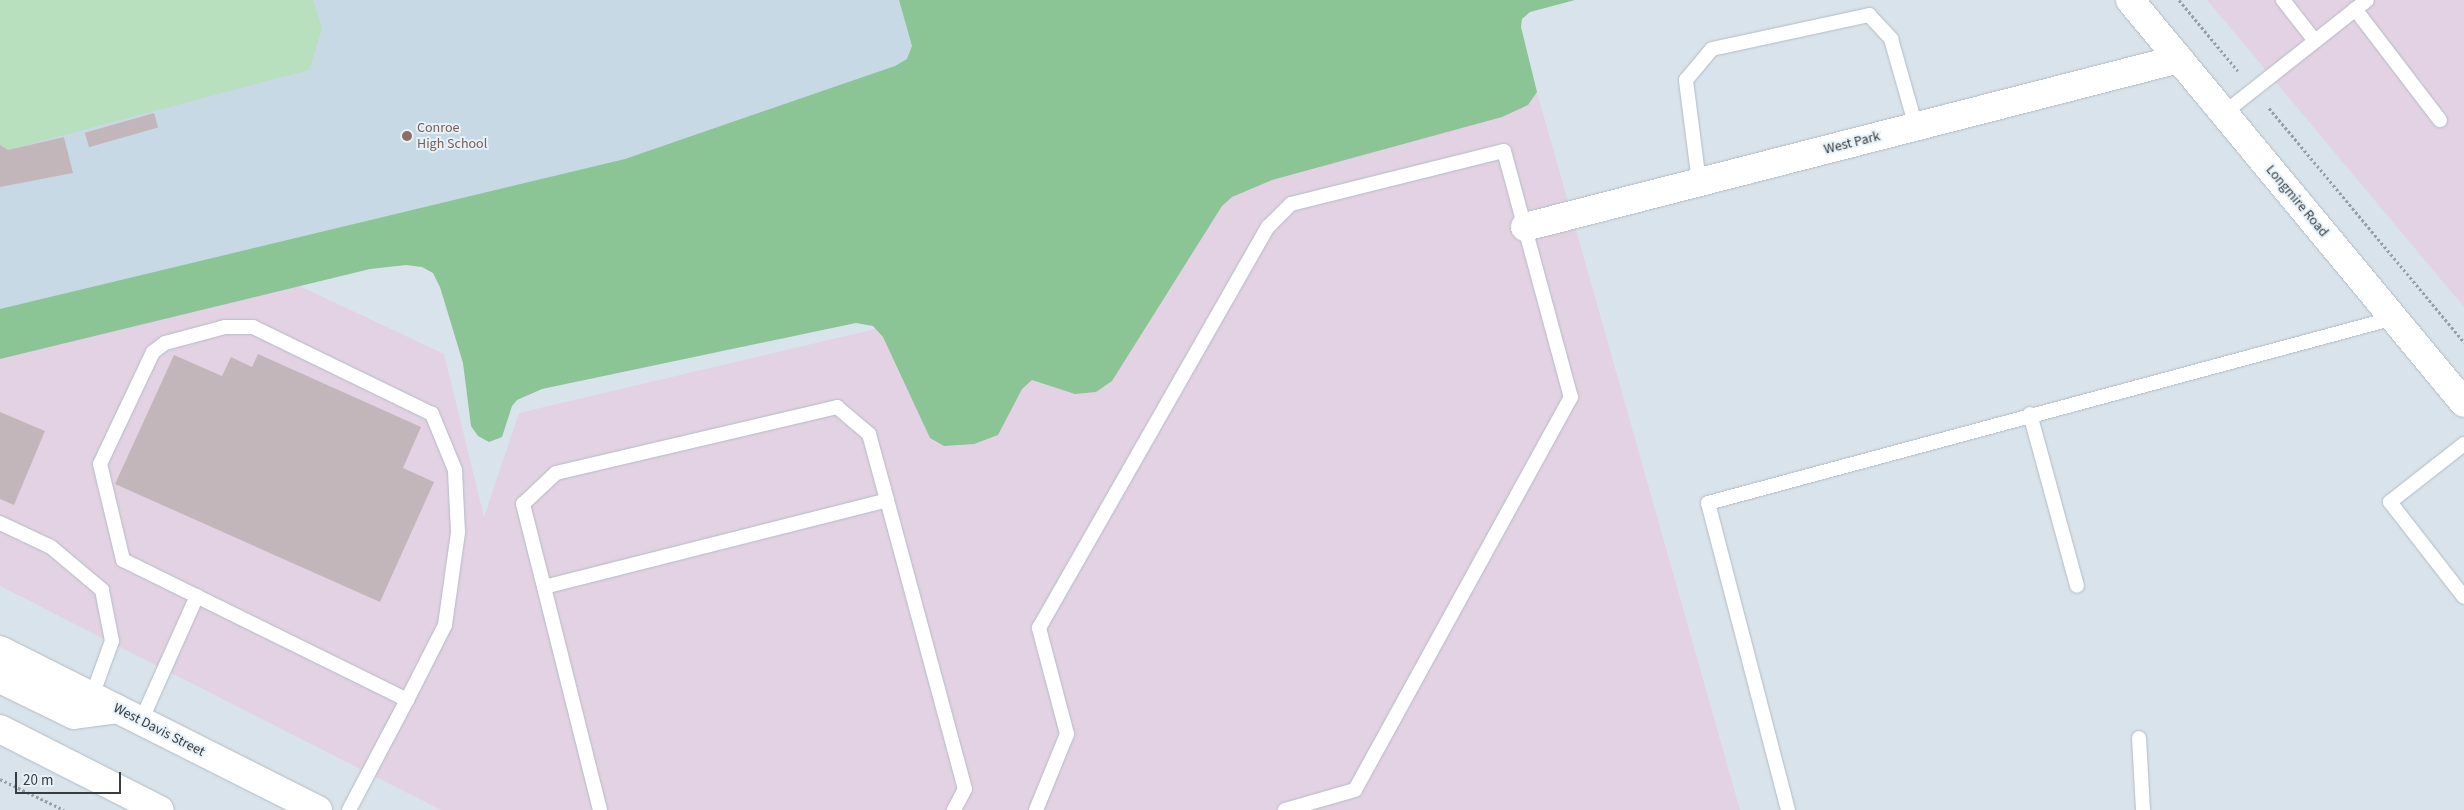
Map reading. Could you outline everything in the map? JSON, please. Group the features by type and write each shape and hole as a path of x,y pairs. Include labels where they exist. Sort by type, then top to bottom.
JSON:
{"main road":[{"name":"Longmire Road","path":"2130,0 2464,403"},
{"name":"West Park","path":"1525,227 2179,59"},
{"name":"West Davis Street","path":"0,650 318,810"},
{"path":"0,679 74,715 130,715"},
{"path":"0,729 160,810"}],"lane":[{"path":"2283,0 2315,40"},
{"path":"2224,113 2367,0"},
{"path":"2356,9 2440,120"},
{"path":"1699,182 1686,80 1712,49 1869,15 1891,39 1916,127"},
{"path":"1036,810 1068,734 1040,628 1268,227 1291,204 1504,151 1572,397 1355,790 1285,810"},
{"path":"1788,810 1708,503 2030,414 2394,318"},
{"path":"349,810 407,700 445,625 458,532 454,470 432,414 254,327 226,327 165,343 153,352 100,464 123,560 407,700"},
{"path":"600,810 523,504 556,473 837,407 870,434 965,789 954,810"},
{"path":"2030,414 2077,586"},
{"path":"2464,444 2390,502 2464,597"},
{"path":"544,587 887,500"},
{"path":"0,523 51,547 102,590 112,642 92,696"},
{"path":"130,715 198,596"},
{"path":"2139,738 2143,810"}],"path":[{"path":"2179,0 2464,342"},
{"path":"0,779 64,810"}],"shaded area":[{"name":"Conroe High School","path":"0,0 1356,0 0,345"},
{"path":"2207,0 2464,0 2464,307"},
{"path":"1537,92 1740,810 441,810 0,586 0,345 272,273 444,354 484,517 519,413 905,322 1255,148"}],"green space":[{"path":"0,0 313,0 322,29 309,70 8,150 0,145"},
{"path":"899,0 1575,0 1530,12 1522,19 1521,27 1537,92 1528,105 1502,117 1272,180 1232,197 1222,206 1112,381 1096,392 1075,394 1032,380 1022,389 998,435 974,444 944,446 930,438 883,337 873,326 856,323 542,389 517,400 512,406 502,437 489,442 478,436 471,426 463,363 440,287 433,273 422,267 406,265 370,269 0,359 0,309 625,159 895,66 907,59 912,46"}],"building":[{"path":"154,113 158,127 89,147 85,133"},
{"path":"64,137 73,173 0,187 0,145 8,150"},
{"path":"258,354 421,427 403,468 434,482 380,602 115,484 174,355 222,376 231,357 252,367"},
{"path":"0,412 45,431 14,505 0,499"}],"place":[{"name":"Conroe High School","path":"407,136"}]}
